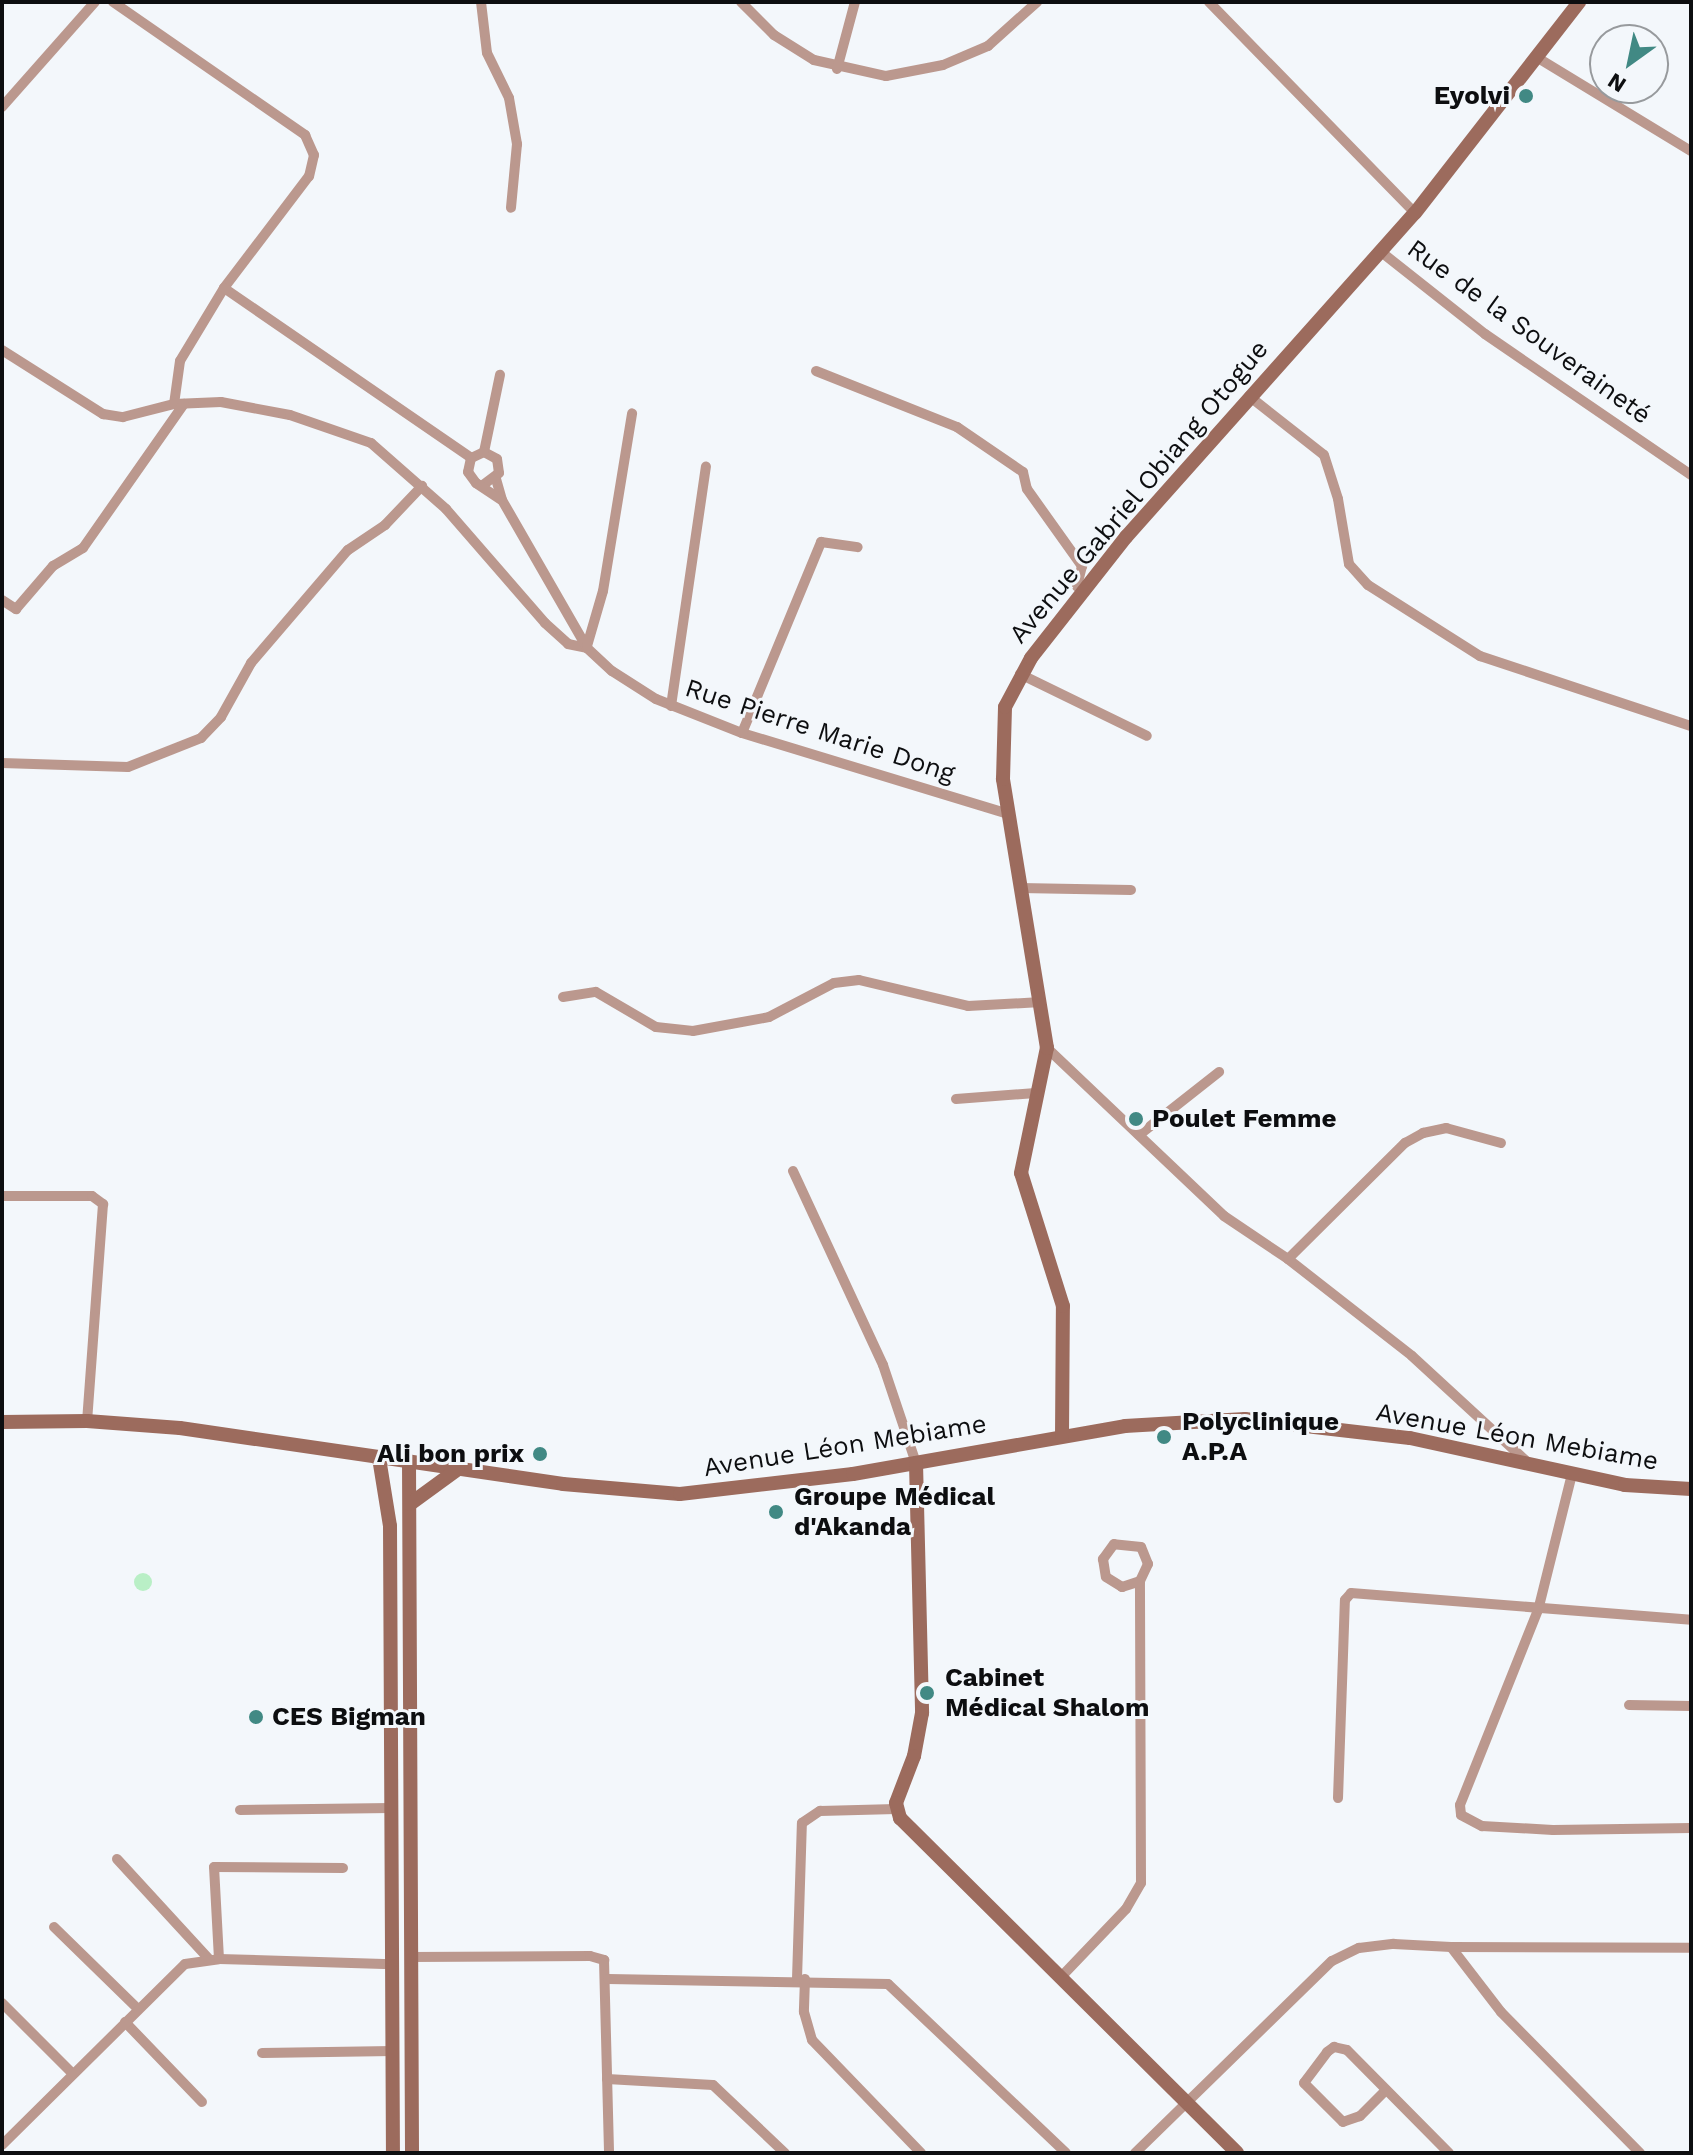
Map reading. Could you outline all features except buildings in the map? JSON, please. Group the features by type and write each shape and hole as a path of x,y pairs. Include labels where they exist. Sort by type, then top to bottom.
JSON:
{"street":[{"path":"2,107 95,2"},
{"path":"2,600 16,609 53,566 83,548 179,404 180,361 224,288 309,176 312,145 163,32 113,2"},
{"path":"481,2 487,53 509,98 517,144 511,208"},
{"path":"741,2 774,35 837,69 886,76 943,65 988,46 1037,2"},
{"path":"837,69 855,2"},
{"path":"1209,2 1415,213"},
{"name":"Avenue Gabriel Obiang Otogue","path":"1062,1436 1063,1306 1021,1173 1047,1048 1009,814 1002,727 1020,674 1083,590 1249,396 1415,213 1579,2"},
{"path":"1538,58 1691,151"},
{"name":"Rue de la Souveraineté","path":"1380,251 1485,334 1691,475"},
{"path":"224,288 471,458"},
{"path":"2,350 103,414 123,417 179,404 235,404 344,431 371,443 422,486 545,623 568,644 587,648"},
{"path":"816,371 957,427 1023,472 1027,489 1082,566 1077,586 1083,590"},
{"path":"484,452 493,389 500,375"},
{"path":"1249,396 1324,455 1338,499 1349,564 1368,585 1480,656 1691,726"},
{"path":"587,648 603,591 632,413"},
{"path":"471,458 484,452"},
{"path":"484,452 497,459 496,479 502,500 579,627 587,648"},
{"path":"471,458 468,472 502,500"},
{"path":"671,706 706,467"},
{"path":"483,485 496,479"},
{"path":"2,763 128,767 179,750 212,731 251,663 348,550 385,525 422,486"},
{"path":"742,733 821,542 858,547"},
{"name":"Rue Pierre Marie Dong","path":"587,648 612,671 671,706 742,733 1009,814"},
{"path":"1020,674 1147,736"},
{"path":"1020,888 1131,890"},
{"path":"563,997 596,992 656,1027 693,1031 769,1017 834,983 859,980 968,1006 1041,1002"},
{"path":"1047,1048 1224,1216 1288,1259 1429,1371 1525,1460"},
{"path":"1139,1135 1219,1072"},
{"path":"956,1099 1036,1093"},
{"path":"1288,1259 1405,1143 1423,1133 1446,1128 1501,1143"},
{"path":"793,1171 883,1365 916,1463 922,1713 896,1809"},
{"path":"2,1196 88,1196 103,1204 87,1421"},
{"name":"Avenue Léon Mebiame","path":"2,1422 87,1421 221,1434 458,1469 680,1494 757,1488 1062,1436 1170,1421 1245,1419 1410,1438 1525,1460 1572,1474 1691,1489"},
{"path":"379,1458 390,1526 393,2153"},
{"path":"409,1461 412,2153"},
{"path":"410,1504 458,1469"},
{"path":"1572,1474 1538,1610 1460,1805 1461,1815 1482,1826 1527,1829 1691,1828"},
{"path":"1061,1977 1126,1909 1141,1883 1140,1581 1148,1564 1141,1547 1114,1544 1103,1559 1106,1577 1122,1587 1140,1581"},
{"path":"1338,1798 1348,1595 1691,1620"},
{"path":"1629,1705 1691,1706"},
{"path":"240,1810 391,1808"},
{"path":"921,2153 812,2040 804,2012 801,1979 802,1823 820,1811 896,1809 1237,2153"},
{"path":"117,1859 214,1959"},
{"path":"214,1959 214,1867 343,1868"},
{"path":"54,1927 137,2008"},
{"path":"1135,2153 1343,1954 1394,1944 1691,1948"},
{"path":"1451,1947 1501,2012 1640,2153"},
{"path":"411,1957 590,1956 604,1960 608,1979 609,2153"},
{"path":"2,2145 177,1968 214,1959 392,1964"},
{"path":"608,1979 875,1980 898,1988 1066,2153"},
{"path":"2,2003 73,2074"},
{"path":"125,2022 202,2102"},
{"path":"1386,2090 1360,2116 1343,2122 1304,2083 1327,2052 1340,2048 1386,2090 1449,2153"},
{"path":"262,2053 393,2051"},
{"path":"607,2079 703,2080 720,2089 785,2153"}],"green space":[{"path":"143,1573 152,1582 143,1591 134,1582"}],"place":[{"name":"Eyolvi","path":"1526,96"},
{"name":"Poulet Femme","path":"1136,1119"},
{"name":"Polyclinique A.P.A","path":"1164,1437"},
{"name":"Ali bon prix","path":"540,1454"},
{"name":"Groupe Médical d'Akanda","path":"776,1512"},
{"name":"Cabinet Médical Shalom","path":"927,1693"},
{"name":"CES Bigman","path":"256,1717"}]}
